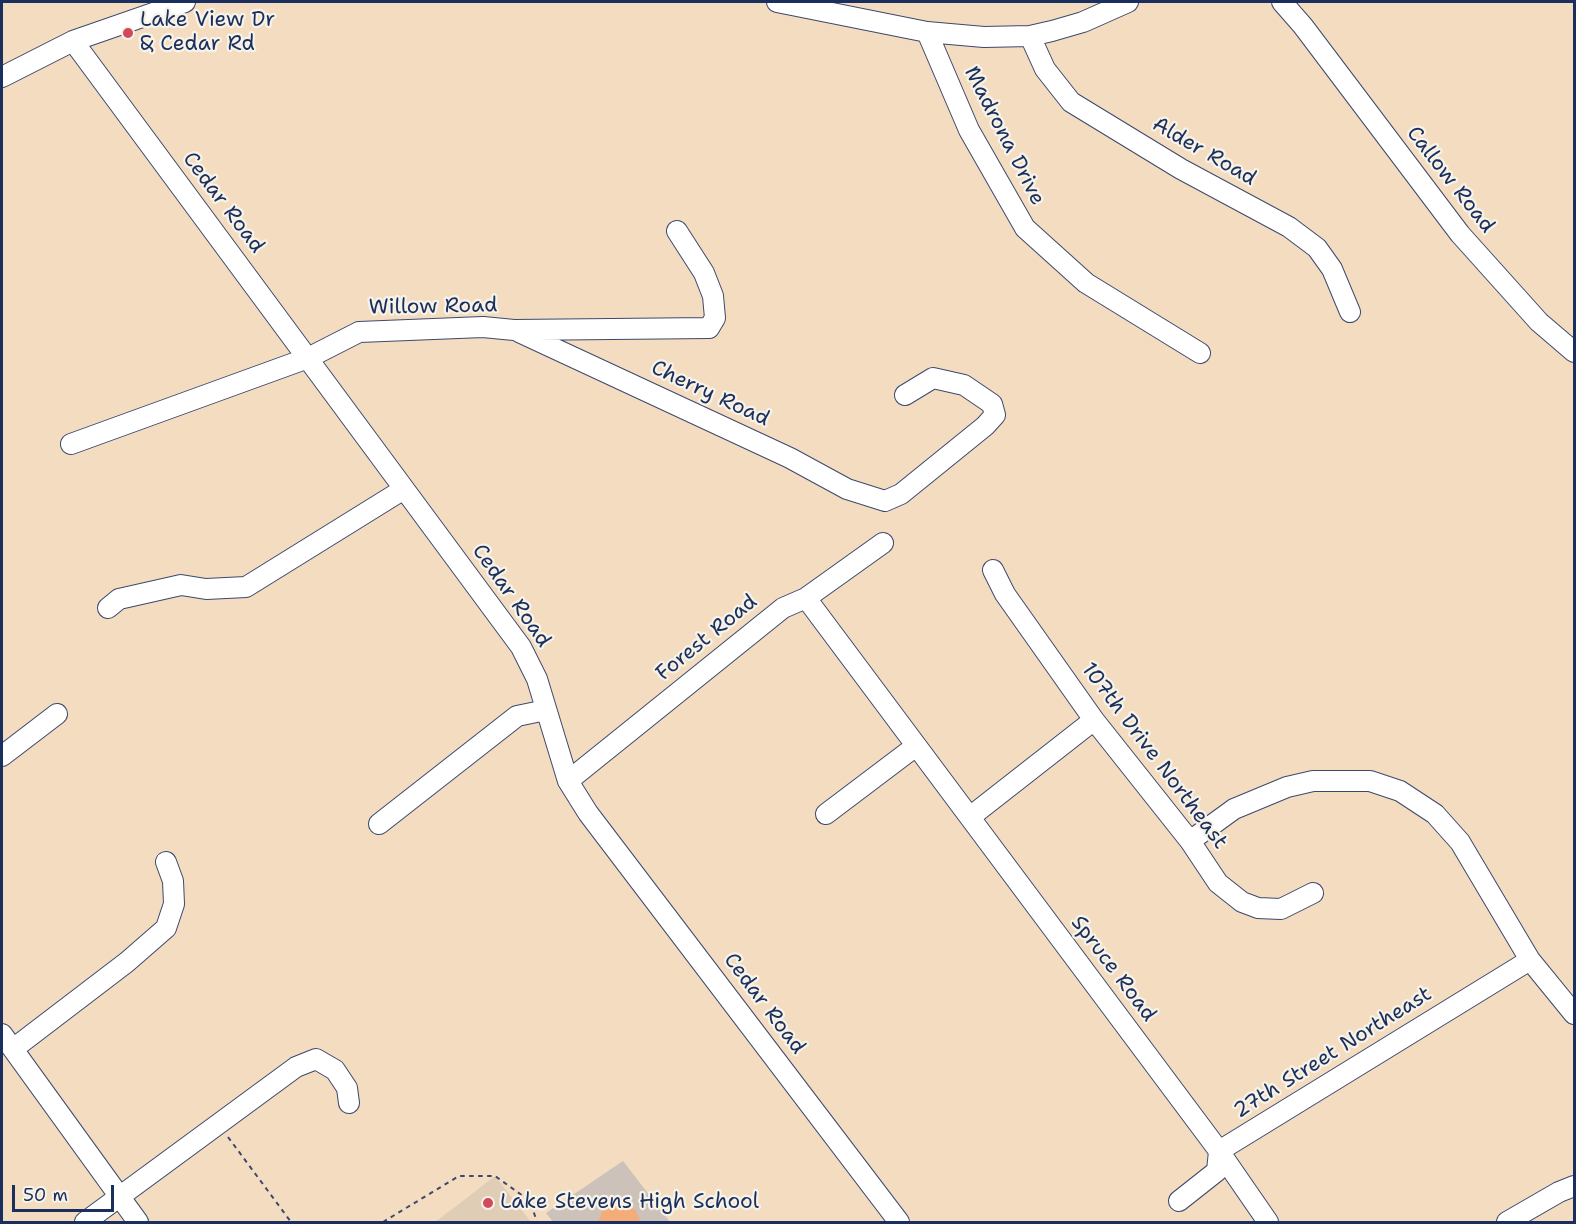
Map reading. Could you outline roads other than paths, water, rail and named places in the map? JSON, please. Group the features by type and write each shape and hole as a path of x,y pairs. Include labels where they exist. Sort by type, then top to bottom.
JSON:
{"street":[{"path":"2,77 73,41 185,2"},
{"path":"777,2 927,32 984,37 1030,36 1083,22 1128,2"},
{"name":"Callow Road","path":"1282,2 1304,26 1460,234 1539,322 1575,352"},
{"name":"Callow Road","path":"1293,2 1304,26"},
{"name":"Madrona Drive","path":"927,32 969,130 1025,228 1086,283 1200,353"},
{"name":"Alder Road","path":"1030,36 1045,69 1071,102 1181,169 1289,227 1317,248 1332,269 1350,312"},
{"name":"Cedar Road","path":"73,41 520,647 537,679 568,781 597,825 899,1222"},
{"name":"Willow Road","path":"71,444 308,358 359,332 483,327 514,330 709,328 715,318 712,296 704,273 677,231"},
{"name":"Cherry Road","path":"514,330 790,458 847,489 885,501 901,494 985,426 995,415 992,404 964,385 933,378 904,395"},
{"path":"108,608 119,598 181,585 206,589 246,587 404,489"},
{"name":"Forest Road","path":"568,781 783,608 806,598 883,543"},
{"name":"107th Drive Northeast","path":"993,570 1005,594 1094,720 1190,841 1218,883 1242,902 1258,908 1281,909 1313,893"},
{"name":"Spruce Road","path":"806,598 1219,1151 1268,1222"},
{"path":"379,824 517,716 546,710"},
{"path":"2,756 57,714"},
{"path":"970,817 1094,720"},
{"path":"826,814 916,746"},
{"path":"1190,841 1234,809 1287,787 1313,781 1370,781 1400,791 1435,814 1460,842 1530,960 1575,1014"},
{"path":"138,1222 7,1042 127,962 166,928 174,904 173,881 166,862"},
{"name":"27th Street Northeast","path":"1219,1151 1530,960"},
{"path":"85,1222 296,1067 316,1059 335,1070 344,1079 349,1102"},
{"path":"1179,1201 1217,1171 1219,1151"},
{"path":"1507,1222 1559,1192 1575,1186"}],"place":[{"name":"Lake View Dr & Cedar Rd","path":"128,33"},
{"name":"Lake Stevens High School","path":"488,1203"}]}
